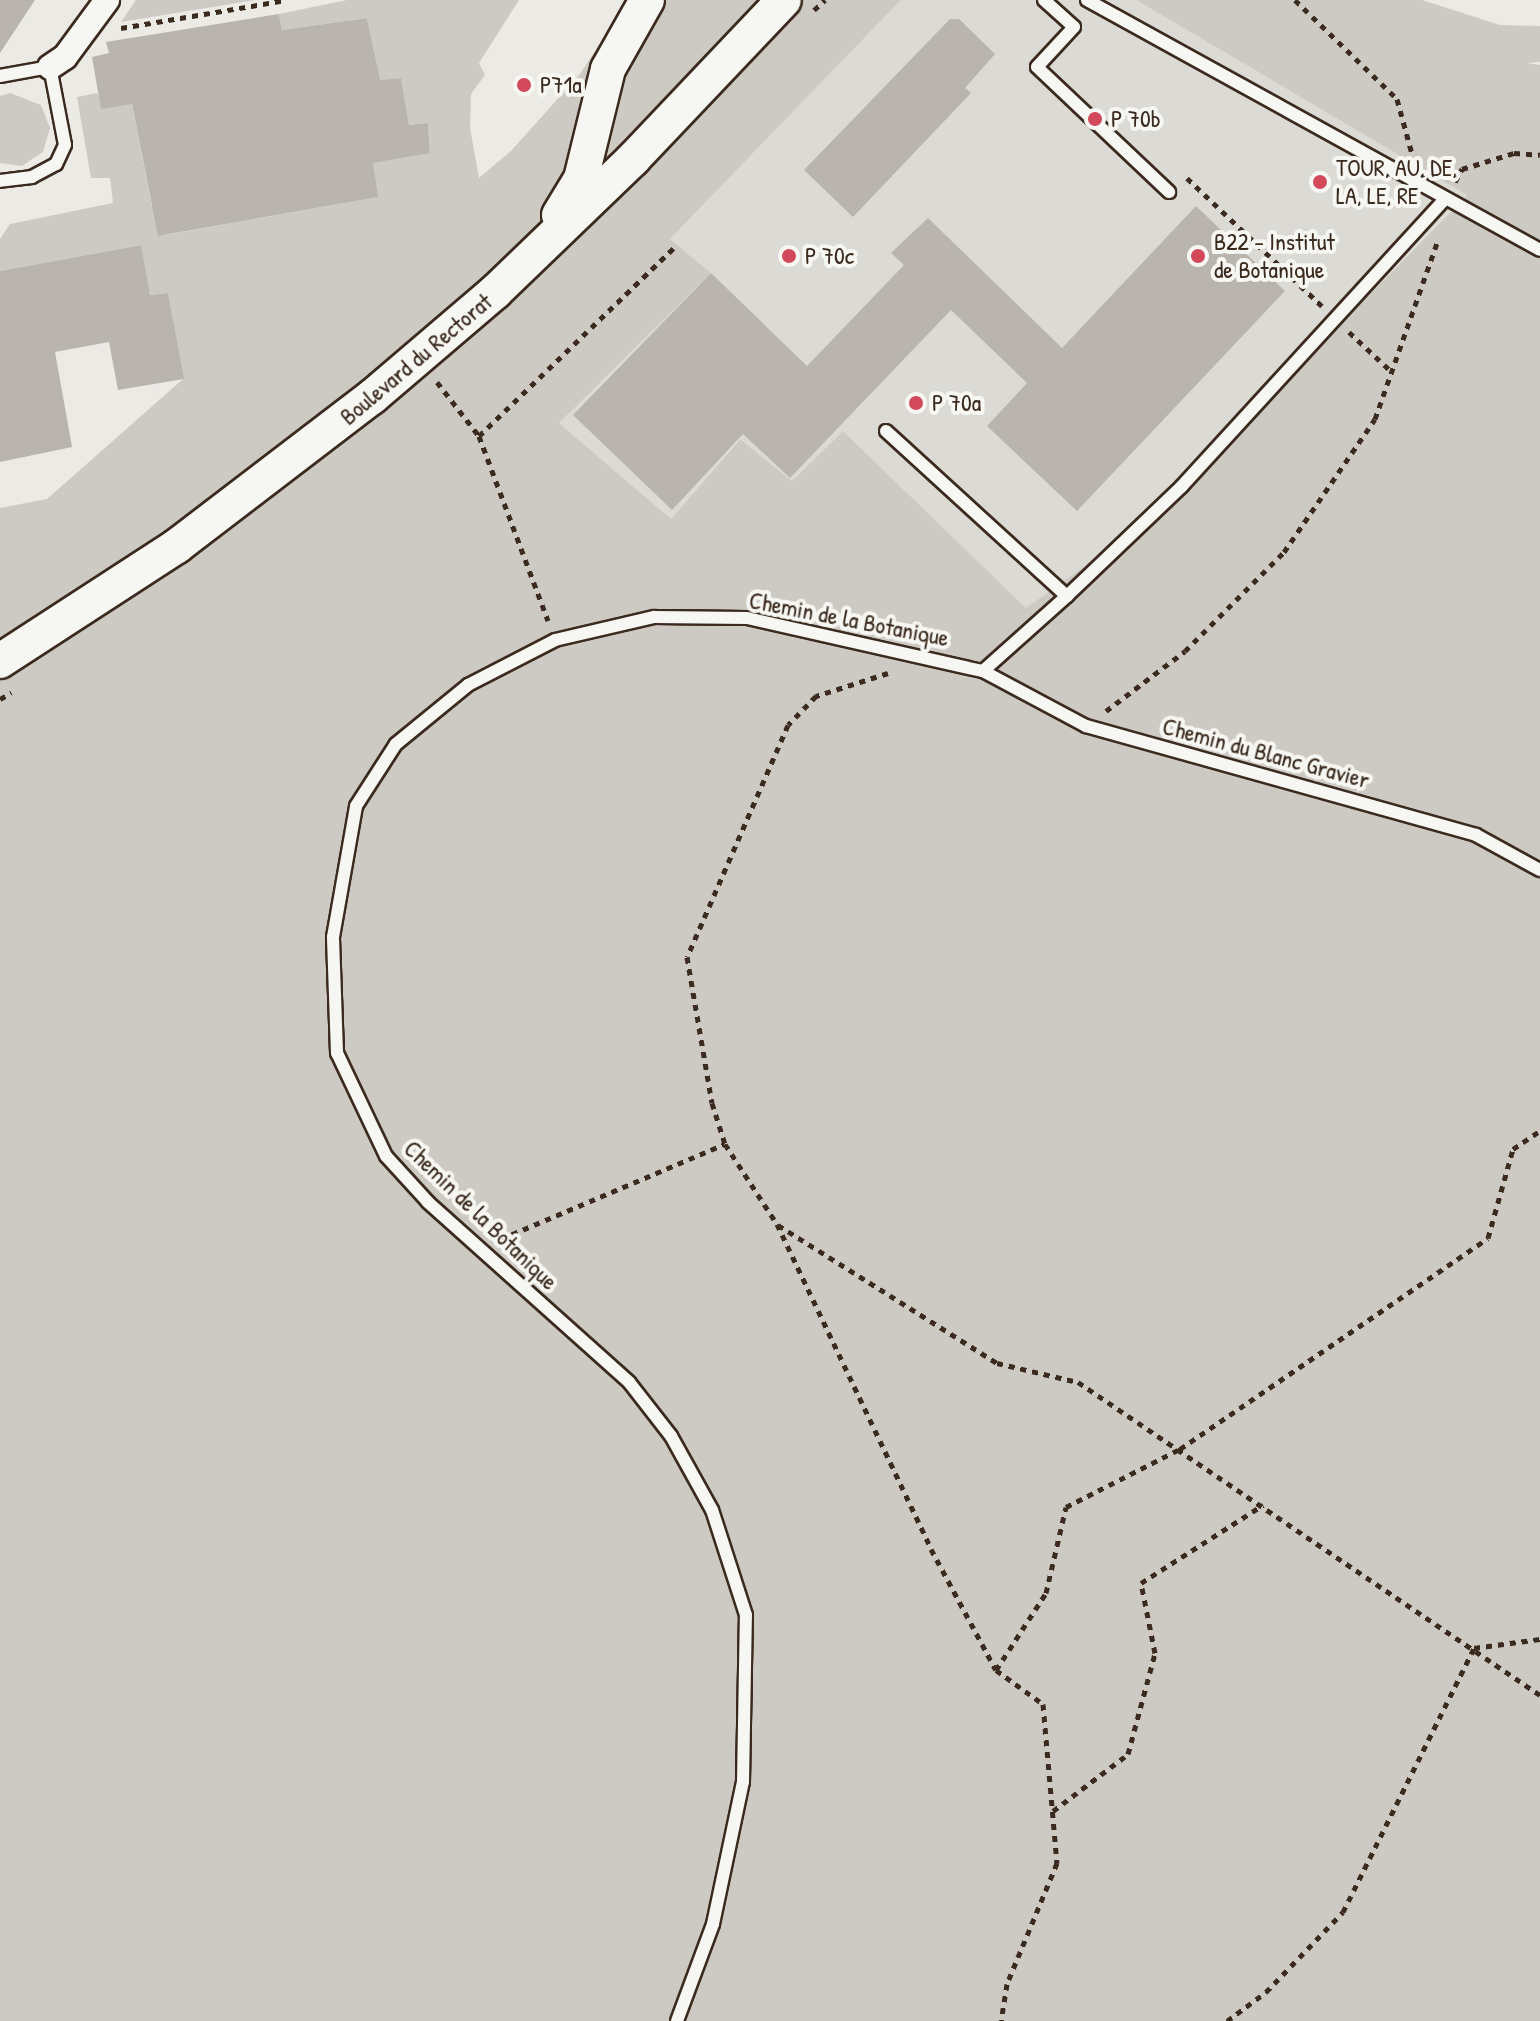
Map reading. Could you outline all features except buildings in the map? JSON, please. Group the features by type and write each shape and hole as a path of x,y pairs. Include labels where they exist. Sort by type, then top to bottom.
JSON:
{"main road":[{"path":"495,292 572,197 602,109 608,69 647,0"},
{"name":"Boulevard du Rectorat","path":"0,661 177,546 273,475 495,292 633,159 784,0"}],"street":[{"path":"50,67 65,57 107,0"}],"lane":[{"path":"1044,0 1074,27 1037,67 1169,192"},
{"path":"1087,0 1419,180 1445,199 1540,250"},
{"path":"0,76 50,67 65,145 56,164 32,177 0,181"},
{"path":"983,671 1182,486 1445,199"},
{"path":"886,431 1067,596"},
{"name":"Chemin de la Botanique","path":"677,2021 713,1924 743,1782 746,1615 712,1510 671,1436 629,1382 479,1248 386,1156 373,1131 337,1053 333,937 356,806 396,744 468,685 555,640 654,617 747,618 936,657 983,671"},
{"name":"Chemin du Blanc Gravier","path":"983,671 1086,726 1476,835 1540,870"}],"path":[{"path":"89,25 110,30 286,0"},
{"path":"1295,0 1397,99 1419,180"},
{"path":"1086,726 1185,651 1284,552 1375,419 1434,261 1445,199 1462,169 1514,153 1540,155"},
{"path":"1169,192 1185,176 1393,373"},
{"path":"479,436 677,245"},
{"path":"436,382 479,436 555,640"},
{"path":"936,657 816,696 788,725 687,957 712,1103 725,1144 777,1224 931,1549 996,1670 1043,1704 1057,1863 1007,1984 1001,2021"},
{"path":"996,1670 1046,1593 1066,1507 1180,1449 1488,1238 1513,1149 1540,1131"},
{"path":"479,1248 725,1144"},
{"path":"777,1224 997,1363 1078,1382 1540,1695"},
{"path":"1052,1812 1128,1754 1155,1653 1141,1583 1263,1505"},
{"path":"1474,1648 1540,1639"},
{"path":"1227,2021 1266,1992 1343,1912 1474,1648"}],"shaded area":[{"path":"136,0 255,0 121,22"},
{"path":"347,0 519,0 479,63 485,75 471,94 470,128 479,178 511,151 580,74 629,0 901,0 670,239 711,273 559,423 671,519 740,439 792,481 843,431 1026,608 1148,521 1467,195 1136,0 1422,0 1500,25 1540,26 1540,62 1527,63 1540,65 1540,2021 0,2021 0,508 47,499 183,379 168,293 150,295 140,245 0,271 0,239 10,224 113,203 110,178 91,178 77,97 97,93 105,108 130,94 152,207 160,207 166,235 377,197 373,163 430,152 428,123 409,125 401,78 367,82 374,51 367,18 282,30 279,14"},
{"path":"901,0 1136,0 1467,194 1148,521 1026,608 843,431 792,481 739,439 671,519 559,423 711,273 670,239"},
{"path":"10,93 41,105 50,128 43,152 22,166 0,163 0,96"}],"place":[{"name":"P71a","path":"524,85"},
{"name":"P 70b","path":"1095,119"},
{"name":"TOUR, AU, DE, LA, LE, RE","path":"1320,182"},
{"name":"P 70c","path":"789,256"},
{"name":"B22 - Institut de Botanique","path":"1198,256"},
{"name":"P 70a","path":"916,403"}]}
